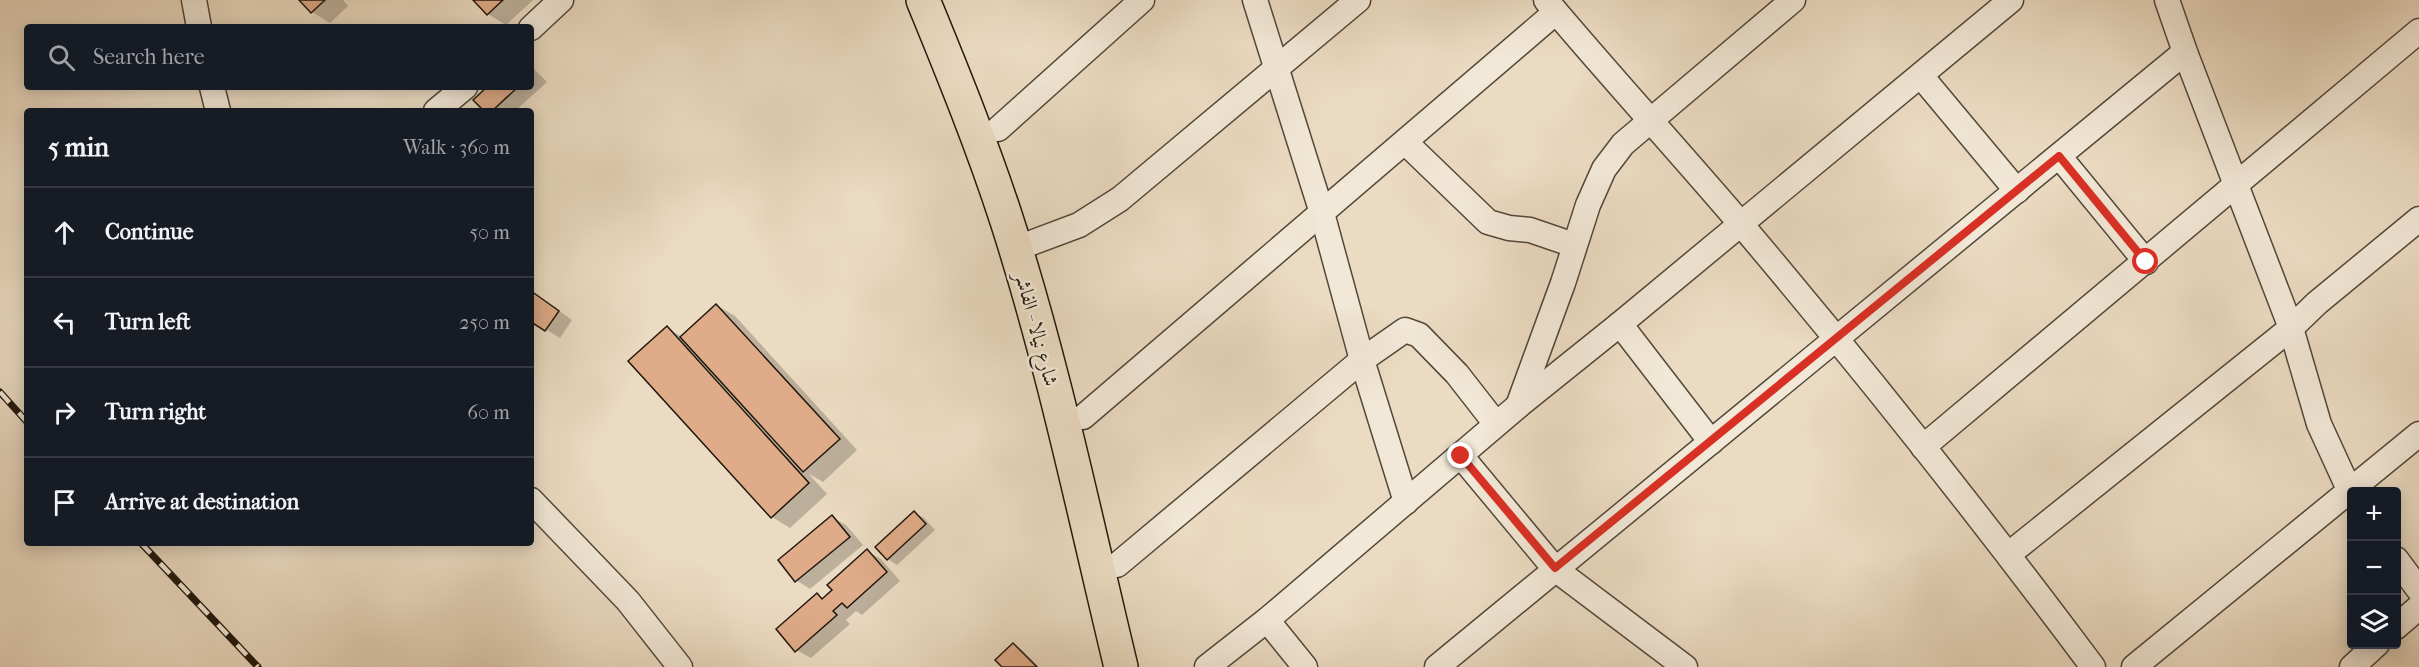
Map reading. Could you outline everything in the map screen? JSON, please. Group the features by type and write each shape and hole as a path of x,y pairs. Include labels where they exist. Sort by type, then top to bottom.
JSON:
{"highway":[{"name":"شارع نيالا - الفاشر","path":"923,0 981,149 1025,246 1083,417 1140,667"},
{"name":"شارع نيالا - الفاشر","path":"945,0 998,129 1063,423 1121,667"}],"street":[{"path":"194,0 198,24"},
{"path":"534,25 561,0"},
{"path":"998,129 1142,0"},
{"path":"1256,0 1322,213 1362,360 1406,502"},
{"path":"1025,246 1079,225 1120,199 1358,0"},
{"path":"1518,406 1563,283 1574,245 1604,169 1623,144 1793,0"},
{"path":"1207,667 1267,620 1496,424 2011,0"},
{"path":"2167,0 2291,328 2319,424 2347,487"},
{"path":"1083,417 1405,142 1551,6 1740,224 1836,340 2008,555 2093,667"},
{"path":"1923,447 2237,186 2419,31"},
{"path":"1437,667 2185,52"},
{"path":"1921,76 2017,190"},
{"path":"213,90 217,108"},
{"path":"440,108 461,90"},
{"path":"1405,142 1488,222 1509,228 1530,230 1574,245"},
{"path":"2059,156 2146,262"},
{"path":"2008,555 2291,328 2317,303 2419,219"},
{"path":"1620,324 1711,442"},
{"path":"1118,565 1362,360 1405,330 1419,335 1457,374 1496,424"},
{"path":"2358,487 2419,434"},
{"path":"1461,456 1555,568 1669,663"},
{"path":"2134,667 2347,496"},
{"path":"534,503 628,601 680,667"},
{"path":"2401,565 2419,590"},
{"path":"2401,623 2419,607"},
{"path":"1267,620 1305,667"},
{"path":"2352,667 2372,649"}],"building":[{"path":"299,0 325,0 311,13"},
{"path":"473,0 503,0 487,15"},
{"path":"484,90 515,90 495,108 481,108 473,100"},
{"path":"534,293 559,311 545,331 534,324"},
{"path":"716,304 840,439 803,472 680,337"},
{"path":"667,326 809,483 771,518 628,361"},
{"path":"914,511 926,524 887,560 875,547"},
{"path":"832,515 850,537 795,582 778,560"},
{"path":"867,549 887,572 847,608 842,603 833,611 837,615 795,652 776,629 817,593 822,599 832,590 827,585"},
{"path":"1013,643 1037,667 1002,667 995,660"}],"railway":[{"path":"0,392 24,419"},
{"path":"144,546 258,667"}],"route":[{"path":"1461,456 1555,568 2059,156 2146,262"}]}
